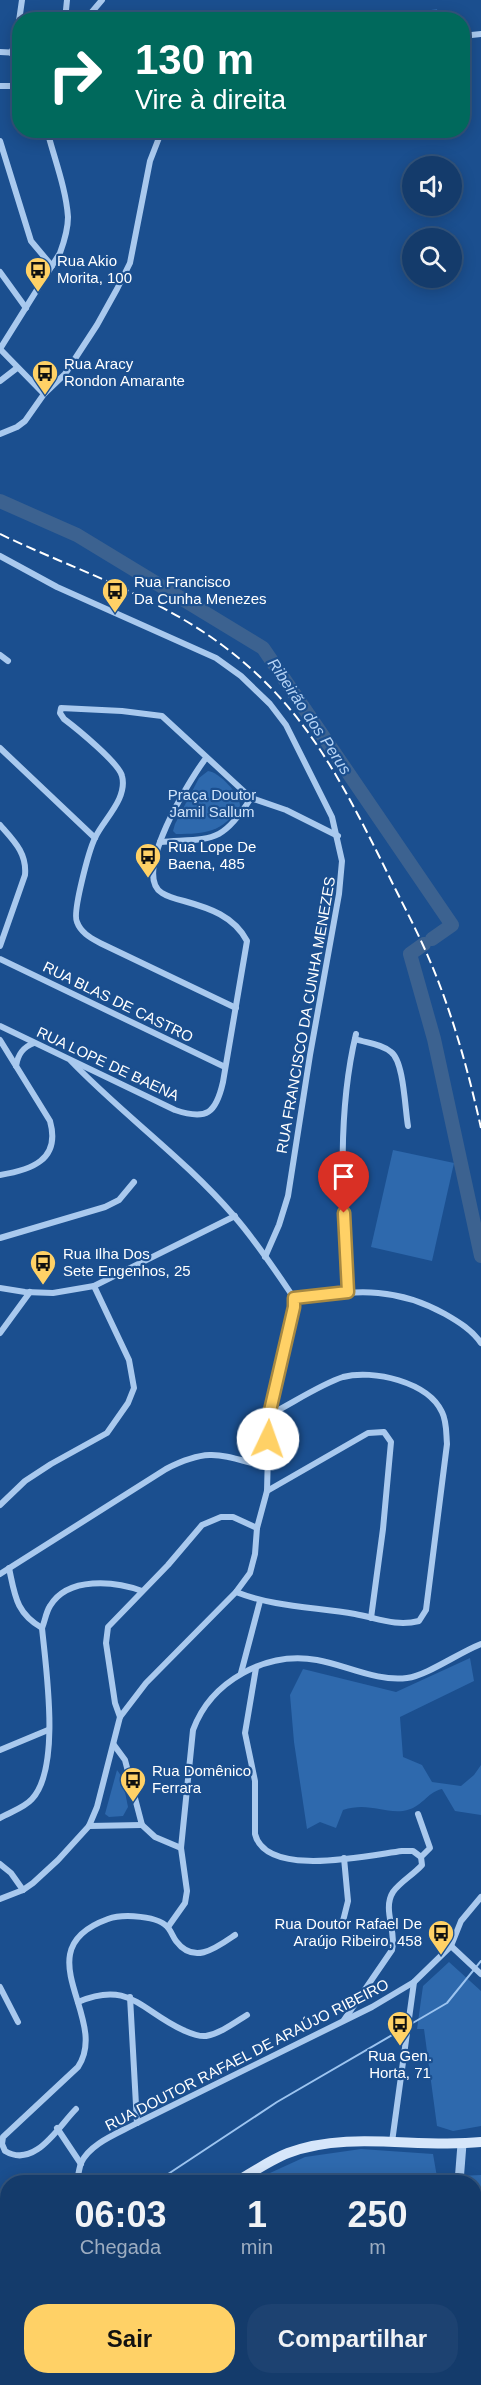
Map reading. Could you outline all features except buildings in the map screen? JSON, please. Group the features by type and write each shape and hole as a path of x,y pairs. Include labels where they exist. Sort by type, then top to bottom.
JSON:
{"main road":[{"path":"249,2175 290,2152 313,2146 345,2143 462,2144 481,2142"}],"street":[{"path":"92,12 102,0"},
{"path":"0,52 11,53"},
{"path":"44,394 16,368 0,349 60,253 68,218 64,192 49,138"},
{"path":"0,434 25,421 44,394 65,374 97,325 130,263 150,161 159,138"},
{"path":"0,141 31,241 52,266"},
{"path":"0,272 26,308"},
{"path":"0,381 16,368"},
{"name":"RUA FRANCISCO DA CUNHA MENEZES","path":"0,556 57,587 216,658 242,676 270,704 286,725 326,803 338,836 342,861 339,894 289,1190 279,1225 265,1257"},
{"path":"0,655 8,661"},
{"path":"236,1008 100,943 81,929 75,917 75,910 95,838 122,789 122,774 117,765 64,719 60,711 63,708 148,713 165,718 250,798 278,807 338,836"},
{"path":"0,748 95,838"},
{"name":"RUA LOPE DE BAENA","path":"0,1026 175,1110 194,1114 210,1112 216,1105 225,1068 247,941 240,930 226,918 203,906 166,896 154,885 153,864 160,842 195,774 206,758"},
{"path":"160,842 220,835 234,823 250,798"},
{"path":"0,825 22,852 26,866 25,875 0,946"},
{"name":"RUA BLAS DE CASTRO","path":"0,959 225,1068"},
{"path":"348,1292 344,1191 344,1108 347,1075 356,1037 384,1047 395,1055 400,1071 408,1126"},
{"path":"0,1040 51,1121 52,1143 44,1159 33,1167 0,1175"},
{"path":"16,1066 20,1053 28,1045 34,1043"},
{"path":"0,1899 23,1890 45,1873 89,1826 97,1807 120,1717 146,1683 236,1592 250,1573 255,1554 257,1528 267,1491 269,1415 294,1307 294,1298 235,1216 67,1058"},
{"path":"0,1238 105,1207 119,1200 134,1182"},
{"path":"0,1288 30,1292 67,1292 94,1286 235,1216"},
{"path":"0,1505 25,1481 107,1433 128,1403 134,1388 129,1360 94,1286"},
{"path":"294,1298 371,1291 405,1296 454,1319 474,1334 481,1343"},
{"path":"0,1333 30,1292"},
{"path":"236,1592 260,1601 391,1622 411,1623 423,1617 426,1610 447,1444 446,1423 442,1411 434,1400 414,1385 386,1378 355,1375 337,1379 269,1415"},
{"path":"267,1491 368,1433 384,1432 389,1436 392,1442 388,1488 371,1618"},
{"path":"0,1574 166,1469 189,1457 223,1455 267,1467"},
{"path":"120,1717 115,1703 106,1636 108,1627 116,1616 168,1565 194,1532 210,1520 232,1517 257,1528"},
{"path":"9,1568 22,1613 42,1628"},
{"path":"0,1818 31,1800 44,1779 48,1752 48,1692 42,1628 50,1606 67,1590 84,1585 106,1583 129,1586 142,1591"},
{"path":"241,1673 260,1601"},
{"path":"168,1927 185,1903 187,1891 181,1848 194,1730 200,1714 209,1701 241,1673 296,1657 319,1660 382,1676 407,1678 481,1644"},
{"path":"256,1668 245,1733 255,1781 257,1840 269,1851 290,1860 308,1862 402,1851 413,1851 421,1857 422,1865 394,1890 390,1898 388,1908 393,1941 392,1950 344,2021"},
{"path":"0,1750 48,1730"},
{"path":"114,1745 125,1760 142,1825 155,1837 181,1848"},
{"path":"418,1814 430,1848 421,1857"},
{"path":"89,1826 142,1825"},
{"path":"342,1925 348,1901 344,1858"},
{"path":"0,1863 11,1873 23,1890"},
{"name":"RUA DOUTOR RAFAEL DE ARAÚJO RIBEIRO","path":"81,2164 93,2148 137,2123 344,2021 414,1982 451,1946 461,1921 481,1897"},
{"path":"76,2109 40,2149 33,2153 11,2154 5,2151 2,2144 3,2137 82,2061 86,2049 85,2036 78,2002 71,1985 69,1960 74,1944 83,1933 96,1925 120,1917 134,1916 150,1919 168,1927 180,1946 190,1952 201,1954 212,1950 235,1935"},
{"path":"451,1946 481,1974"},
{"path":"392,2142 414,1982"},
{"path":"0,1987 18,2022"},
{"path":"78,2002 98,1995 130,1997 173,2026 201,2036 219,2031 247,2015"},
{"path":"130,1997 137,2123"},
{"path":"57,2128 81,2164 79,2175"},
{"path":"460,2175 462,2144"}],"green space":[{"path":"437,9 438,12 419,12"},
{"name":"Praça Doutor Jamil Sallum","path":"208,771 218,775 228,784 237,796 240,806 234,815 213,830 176,834 173,831 175,824 199,778"},
{"path":"393,1150 454,1163 432,1261 371,1247"},
{"path":"470,1658 474,1681 400,1717 403,1757 422,1765 432,1782 461,1786 474,1775 481,1765 481,1815 455,1811 442,1789 410,1809 395,1811 367,1807 352,1808 343,1810 336,1828 320,1822 307,1829 294,1742 290,1695 303,1669 396,1692"},
{"path":"117,1770 122,1777 128,1807 123,1816 109,1817 105,1814"},
{"path":"449,1962 481,1991 481,2126 453,2131 437,2126 424,2029 417,2029 423,1986"},
{"path":"361,2149 433,2154 437,2175 265,2175 305,2157"}],"waterway":[{"name":"Ribeirão dos Perus","path":"0,501 77,535 263,648 452,925 432,939"},
{"name":"Ribeirão dos Perus","path":"424,944 410,954 434,1039 481,1256"},
{"path":"411,2024 447,2003 481,1961"},
{"path":"167,2175 277,2102 406,2027"}],"railway":[{"path":"0,534 142,597 196,627 250,668 297,718 317,745 352,803 432,965 456,1034 481,1128"}],"place":[{"name":"Rua Akio Morita, 100","path":"38,293"},
{"name":"Rua Aracy Rondon Amarante","path":"45,396"},
{"name":"Rua Francisco Da Cunha Menezes","path":"115,614"},
{"name":"Rua Lope De Baena, 485","path":"148,879"},
{"name":"Rua Ilha Dos Sete Engenhos, 25","path":"43,1286"},
{"name":"Rua Domênico Ferrara","path":"133,1803"},
{"name":"Rua Doutor Rafael De Araújo Ribeiro, 458","path":"441,1956"},
{"name":"Rua Gen. Horta, 71","path":"400,2047"}],"route":[{"path":"268,1439 269,1415 294,1307 294,1298 348,1292 344,1213"}]}
